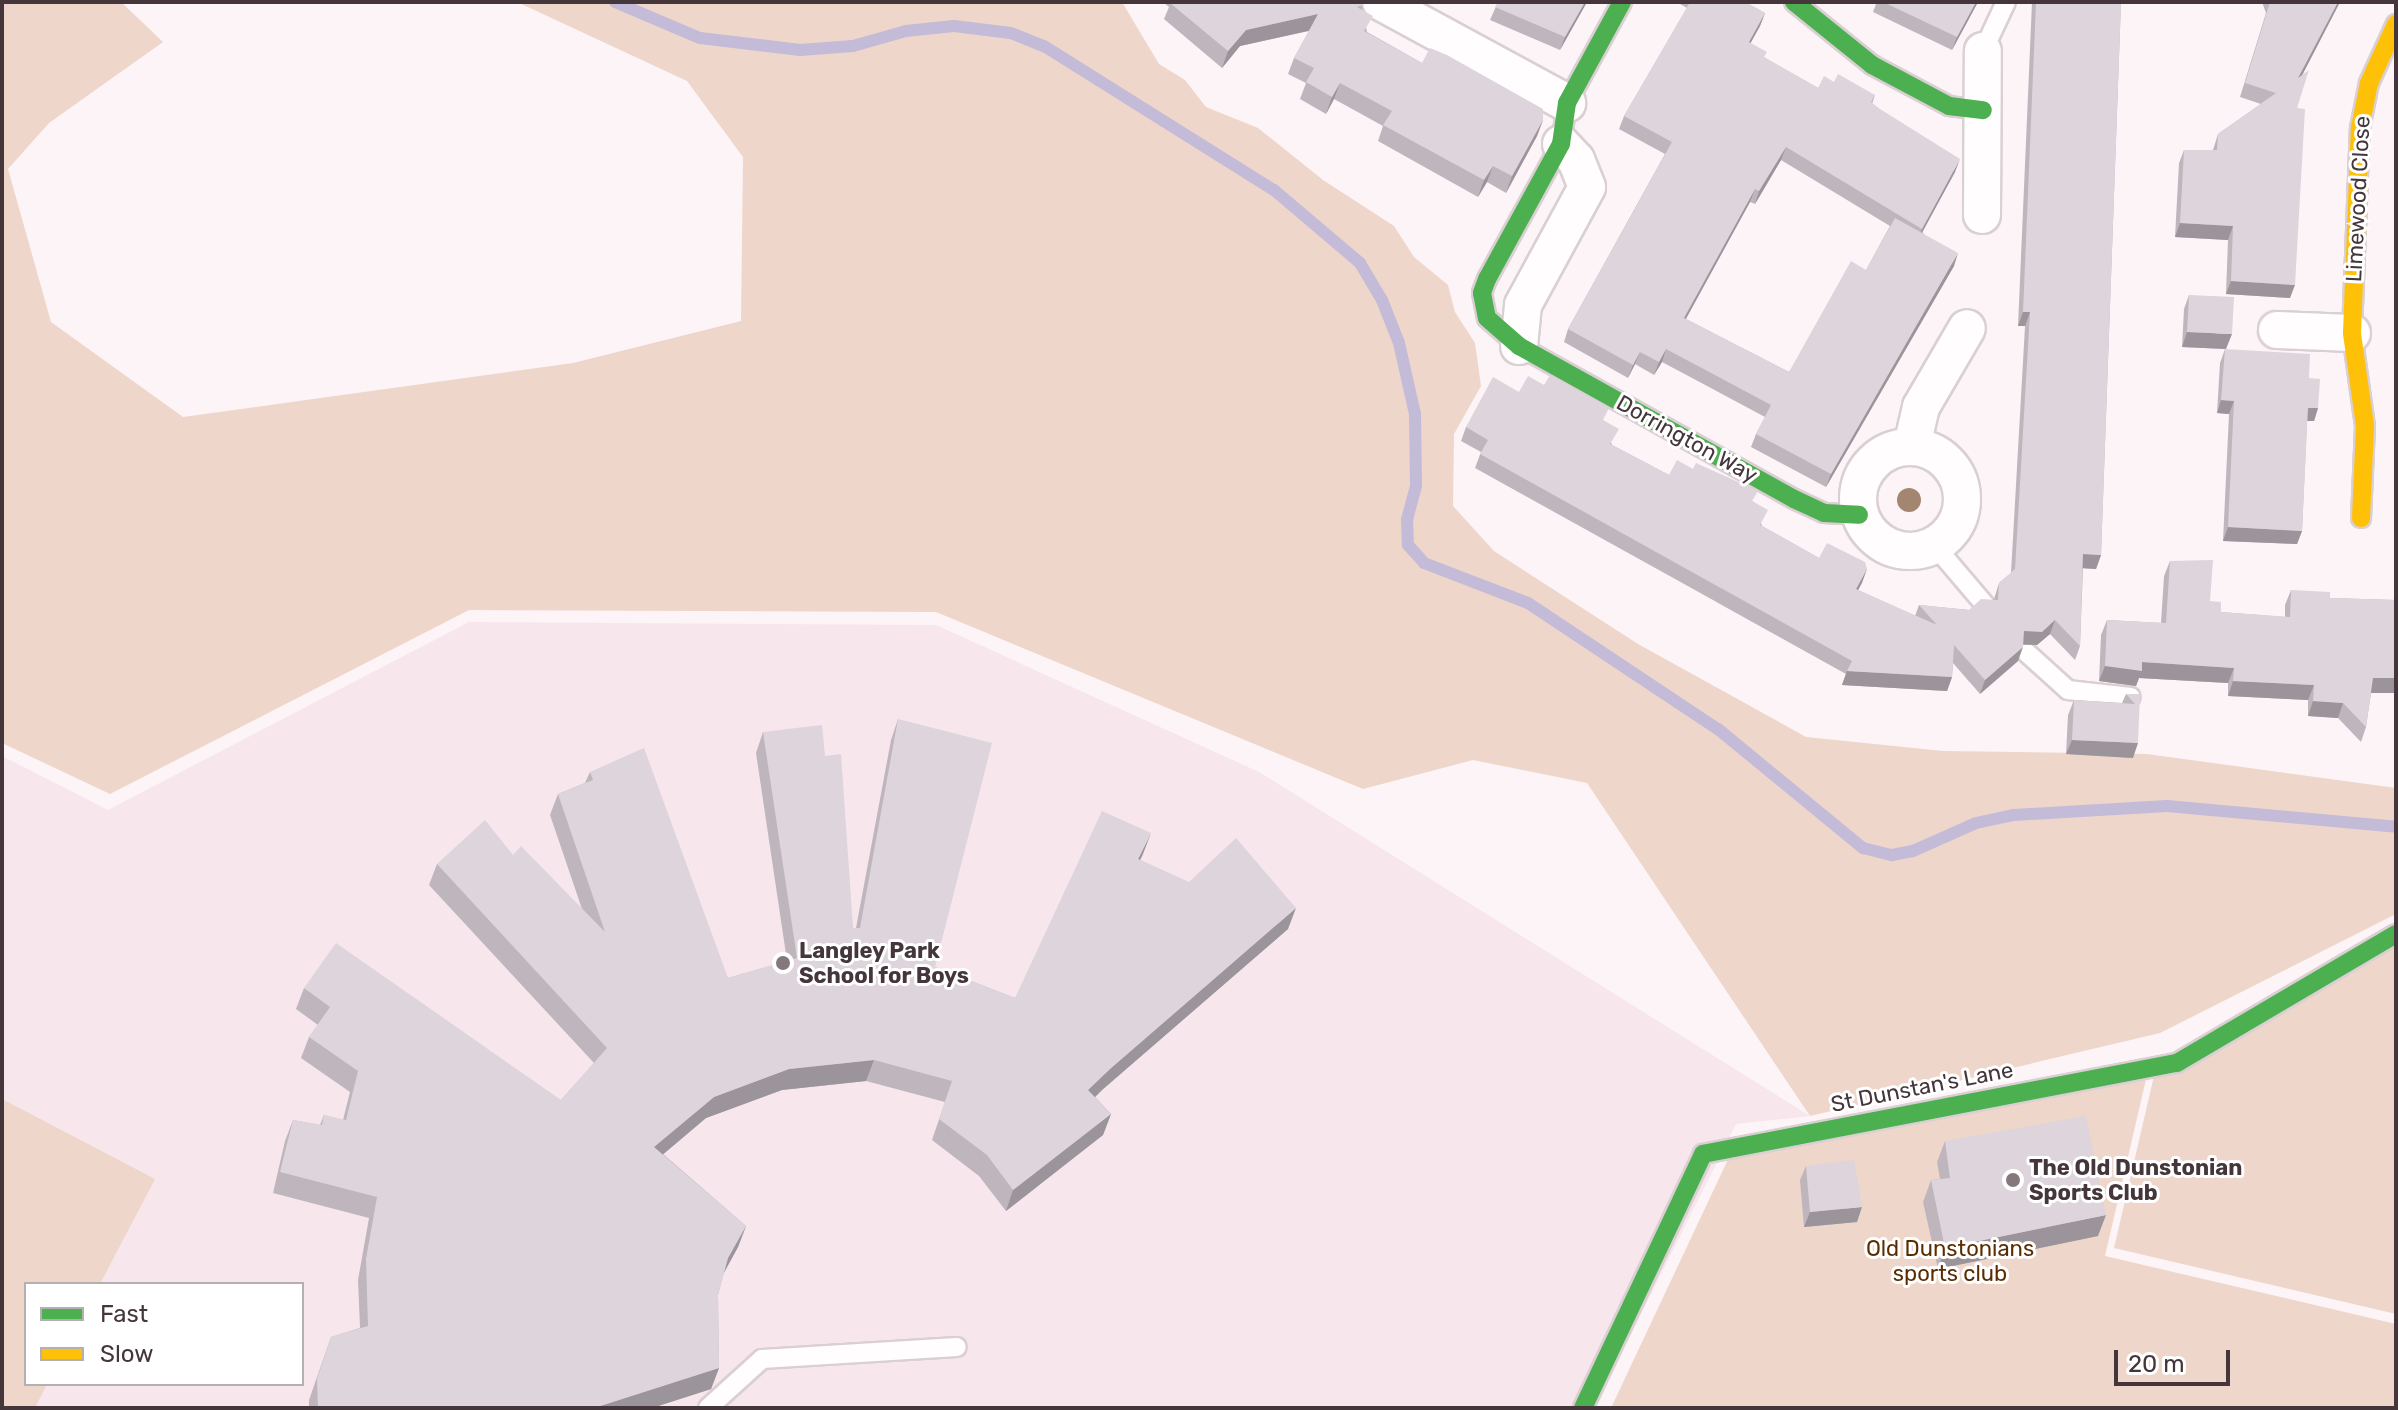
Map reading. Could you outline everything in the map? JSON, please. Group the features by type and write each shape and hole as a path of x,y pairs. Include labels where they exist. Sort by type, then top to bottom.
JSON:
{"street":[{"path":"1381,2 1567,103 1622,2"},
{"path":"1794,2 1891,76 1949,106 1983,110"},
{"name":"Limewood Close","path":"2361,518 2365,426 2352,333 2363,105 2396,24"},
{"path":"1982,215 1983,51"},
{"name":"Dorrington Way","path":"1567,103 1561,144 1576,160 1587,187 1523,305 1519,346 1809,507 1839,516 1859,515"},
{"path":"1912,446 1921,407 1967,328"},
{"path":"2277,330 2352,333"},
{"path":"1912,446 1943,458 1959,481 1962,498 1958,520 1934,545 1920,550 1885,545 1859,515 1858,490 1873,461 1912,446"},
{"name":"St Dunstan's Lane","path":"1583,1408 1703,1154 2177,1063 2396,934"}],"lane":[{"path":"1983,51 2006,2"},
{"path":"1934,545 1985,605"},
{"path":"2027,653 2068,690 2131,697"},
{"path":"708,1408 762,1359 957,1347"}],"shaded area":[{"name":"Langley Park School for Boys","path":"469,622 936,625 1259,772 1810,1116 1736,1124 1594,1408 2,1408 2,756 108,810"}],"green space":[{"path":"2,2 121,2 163,42 49,123 8,169 51,322 183,417 573,363 741,321 743,157 687,81 517,2 1122,2 1159,64 1185,80 1206,107 1258,128 1323,180 1394,226 1414,257 1448,285 1455,312 1475,343 1481,386 1454,434 1453,506 1494,551 1638,644 1806,737 1943,751 2147,754 2396,788 2396,914 2160,1033 1810,1116 1587,783 1473,760 1363,789 936,612 469,610 110,794 2,743"},
{"path":"2396,946 2396,1314 2114,1248 2154,1076"},
{"name":"Old Dunstonians sports club","path":"2147,1075 2105,1256 2396,1324 2396,1408 1611,1408 1732,1151"},
{"path":"2,1099 155,1179 101,1282 24,1282 24,1386 46,1386 35,1408 2,1408"}],"building":[{"path":"1171,2 1361,2 1365,4 1357,7 1373,16 1364,31 1422,63 1430,48 1447,55 1543,109 1543,120 1512,176 1493,166 1484,180 1383,125 1392,111 1340,83 1332,97 1306,82 1314,68 1294,58 1318,14 1246,30 1228,51"},
{"path":"1498,2 1585,2 1565,37 1495,7"},
{"path":"1690,2 1745,2 1765,13 1749,42 1767,52 1764,57 1818,88 1824,76 1834,82 1838,74 1875,95 1871,102 1880,109 1960,159 1922,229 1786,147 1759,191 1755,189 1684,318 1789,372 1851,261 1866,270 1895,218 1958,253 1831,474 1756,434 1771,405 1666,349 1659,362 1640,352 1633,365 1568,329 1672,142 1624,116"},
{"path":"1883,2 1976,2 1957,37"},
{"path":"2036,2 2121,2 2101,555 2083,554 2080,646 2055,620 2042,632 2024,631 2023,647 1985,680 1954,645 1952,677 1847,671 1852,661 1480,454 1488,440 1466,427 1493,377 1519,392 1528,376 1544,385 1550,375 1609,408 1603,420 1619,429 1610,444 1669,475 1677,460 1693,469 1696,463 1758,491 1752,501 1768,510 1760,525 1819,558 1827,543 1865,562 1867,569 1856,589 1937,625 1919,605 1969,610 1981,599 1998,600 1999,583 2015,569 2030,312 2023,312"},
{"path":"2270,2 2338,2 2298,78 2309,70 2297,108 2305,109 2295,285 2231,281 2233,226 2180,223 2184,150 2217,150 2218,134 2276,93 2245,83"},
{"path":"2189,295 2234,297 2232,334 2187,332"},
{"path":"2225,349 2310,354 2309,378 2320,379 2318,408 2308,408 2302,531 2228,527 2234,401 2221,400"},
{"path":"2213,560 2210,601 2221,602 2221,612 2290,617 2291,590 2330,592 2330,598 2396,600 2396,678 2373,678 2366,727 2343,703 2313,701 2314,685 2233,681 2234,668 2142,662 2142,671 2105,666 2107,620 2166,623 2170,561"},
{"path":"2126,694 2140,694 2138,743 2072,740 2074,700 2135,704"},
{"path":"898,719 992,743 935,967 1015,998 1102,811 1151,833 1138,859 1189,882 1236,838 1296,908 1088,1090 1111,1114 1013,1190 987,1155 939,1119 952,1081 874,1060 789,1069 714,1097 654,1147 746,1226 728,1258 718,1295 719,1368 594,1408 318,1408 317,1379 331,1337 368,1326 366,1259 377,1197 280,1172 293,1120 322,1125 324,1115 346,1120 358,1071 309,1037 330,1007 304,988 336,943 561,1100 607,1048 437,864 485,820 513,855 521,846 605,932 558,794 593,780 590,772 644,748 728,978 797,958 763,732 822,725 825,756 841,754 853,928 860,928"},
{"name":"The Old Dunstonian Sports Club","path":"2086,1116 2106,1215 1945,1248 1931,1180 1950,1178 1945,1141"},
{"path":"1854,1160 1862,1207 1810,1212 1806,1166"}],"waterway":[{"path":"615,2 700,38 800,50 853,46 906,31 954,26 1011,33 1044,46 1274,190 1360,263 1382,300 1399,343 1415,414 1416,486 1407,519 1408,545 1424,563 1528,603 1718,729 1863,848 1892,855 1913,851 1976,823 2014,815 2167,806 2396,827"}],"traffic: fast":[{"path":"1622,2 1567,103 1561,144 1487,279 1482,293 1487,318 1519,346 1794,499 1824,513 1859,515"},
{"path":"1794,2 1872,65 1949,106 1983,110"},
{"path":"1583,1408 1703,1154 2177,1063 2396,934"}],"traffic: slow":[{"path":"2361,518 2365,426 2352,333 2360,128 2369,83 2396,24"}],"place":[{"name":"Langley Park School for Boys","path":"783,963"},
{"name":"The Old Dunstonian Sports Club","path":"2013,1180"}]}
